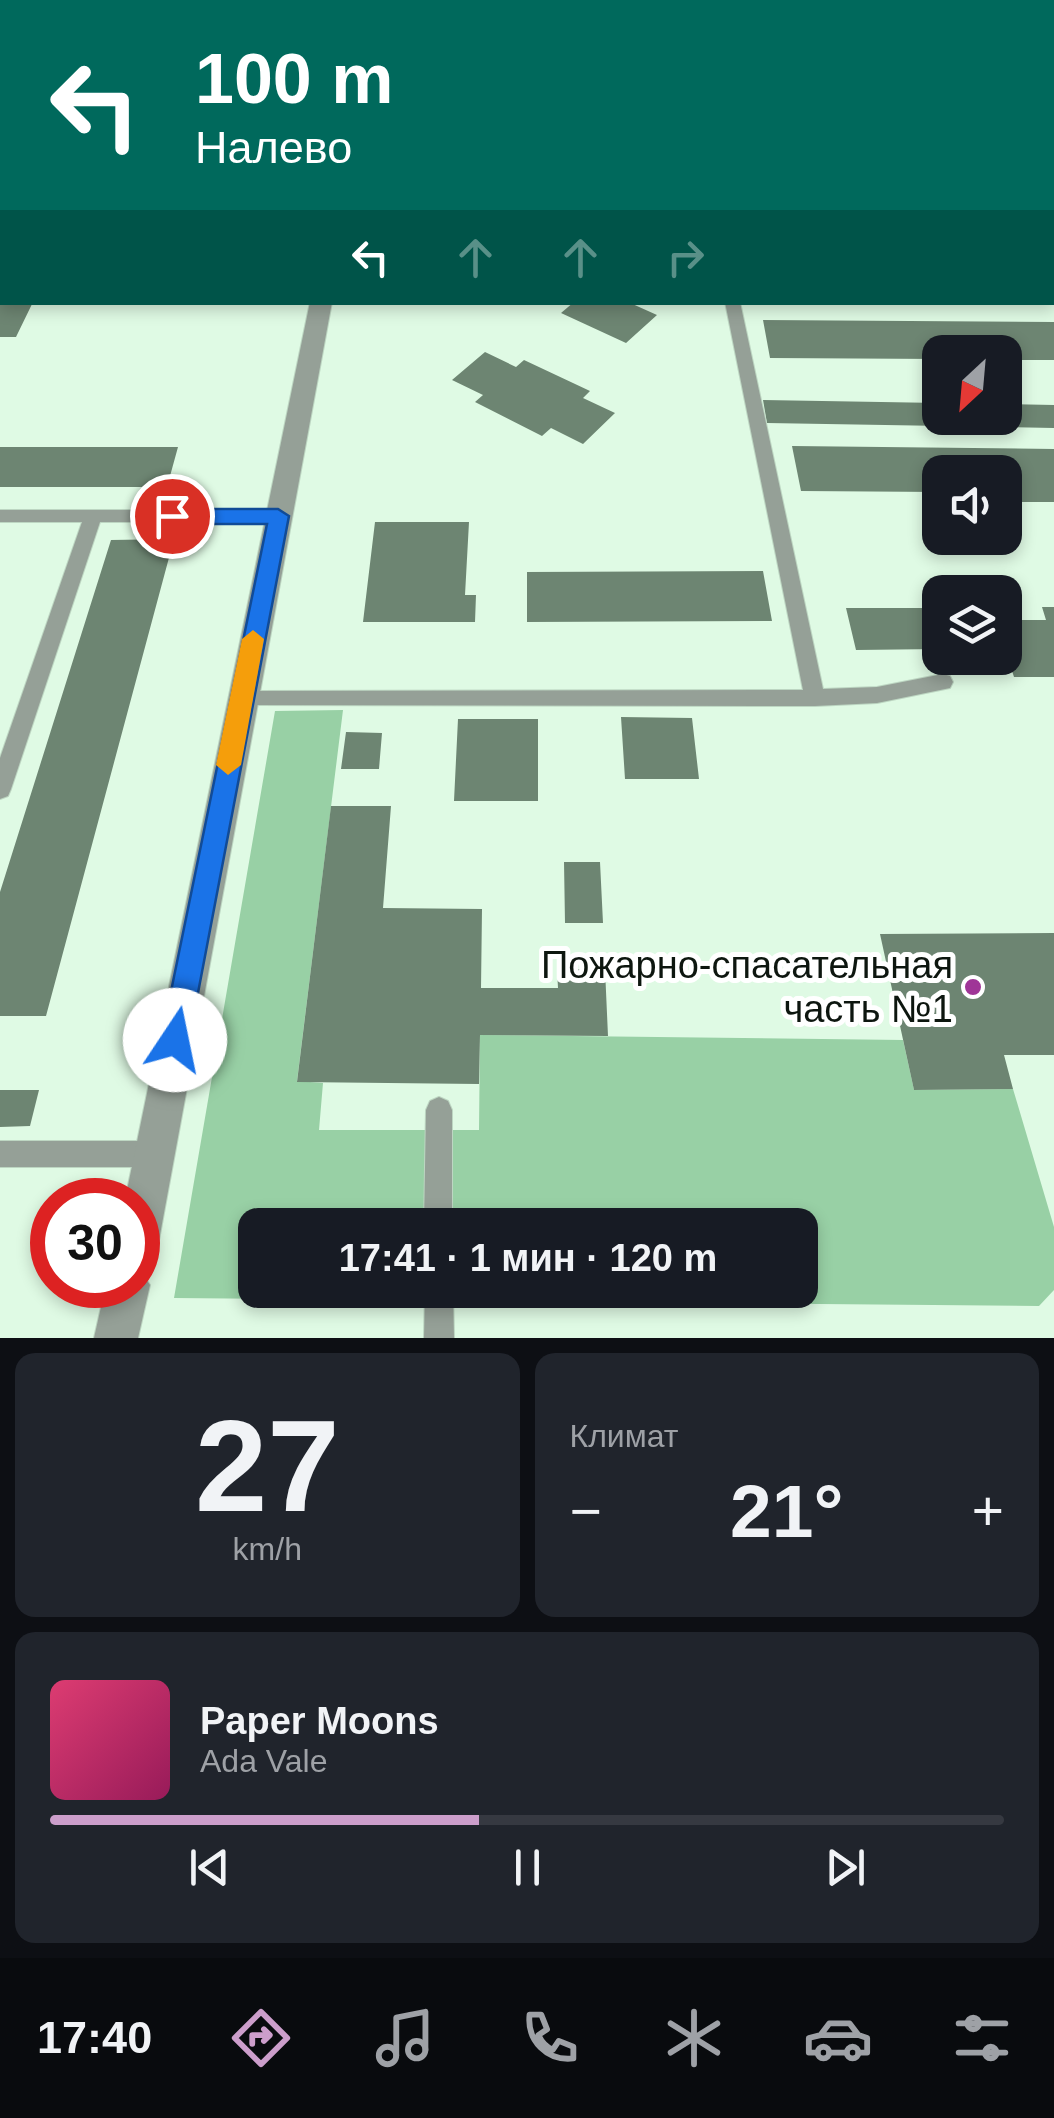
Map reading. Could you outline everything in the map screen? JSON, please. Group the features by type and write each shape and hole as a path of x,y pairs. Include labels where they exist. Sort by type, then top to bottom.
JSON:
{"street":[{"path":"149,1178 320,305"},
{"path":"116,1338 123,1308"}],"lane":[{"path":"733,305 814,698"},
{"path":"0,516 278,516"},
{"path":"0,789 93,516"},
{"path":"241,699 814,698 878,695 943,682"},
{"path":"438,1208 440,1110"},
{"path":"0,1154 153,1154"},
{"path":"439,1308 440,1338"}],"green space":[{"path":"343,710 297,1081 323,1083 319,1130 479,1130 480,1035 903,1040 914,1090 1013,1089 1054,1227 1054,1290 1039,1306 818,1304 818,1208 238,1208 238,1299 174,1298 275,711"}],"building":[{"path":"0,305 32,305 16,337 0,337"},
{"path":"570,305 635,305 657,315 626,343 561,313"},
{"path":"763,320 1054,322 1054,360 1022,360 1022,335 922,335 922,359 770,358"},
{"path":"485,352 516,367 524,360 590,391 583,398 615,413 583,444 551,428 542,436 475,402 483,395 452,380"},
{"path":"763,400 922,403 922,426 767,423"},
{"path":"1022,404 1054,405 1054,428 1022,427"},
{"path":"792,446 1054,449 1054,502 1022,502 1022,455 922,455 922,492 801,491"},
{"path":"0,447 178,447 167,487 0,487"},
{"path":"375,522 469,522 465,595 476,595 475,622 363,622"},
{"path":"174,539 46,1016 0,1016 0,892 111,540"},
{"path":"763,571 772,621 527,622 527,572"},
{"path":"1042,607 1054,607 1054,677 1014,677 1022,675 1022,620 1046,620"},
{"path":"846,608 922,608 922,649 856,650"},
{"path":"621,717 692,718 699,779 625,779"},
{"path":"458,719 538,719 538,801 454,801"},
{"path":"346,732 382,733 379,769 341,769"},
{"path":"331,806 391,806 383,908 482,909 481,988 558,988 557,969 605,969 608,1036 480,1035 479,1084 297,1082"},
{"path":"564,862 600,862 603,923 565,923"},
{"name":"Пожарно-спасательная часть №1","path":"1054,933 1054,1055 1004,1055 1013,1089 914,1090 880,934"},
{"path":"0,1090 39,1090 30,1126 0,1127"}],"slow traffic":[{"path":"228,765 253,639"}],"place":[{"name":"Пожарно-спасательная часть №1","path":"973,987"}],"route":[{"path":"172,516 278,516 175,1040"}]}
